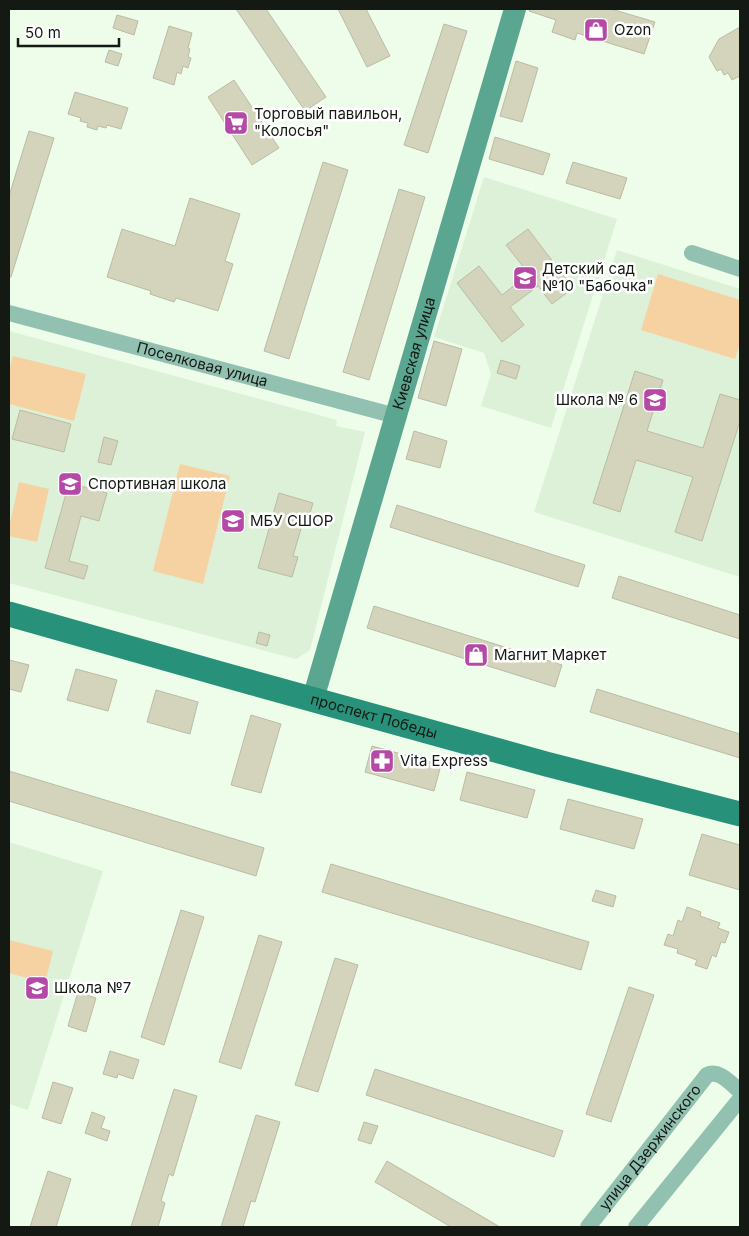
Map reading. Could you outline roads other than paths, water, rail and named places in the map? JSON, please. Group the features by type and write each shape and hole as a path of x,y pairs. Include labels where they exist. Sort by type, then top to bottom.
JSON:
{"main road":[{"name":"Киевская улица","path":"314,700 515,9"},
{"name":"проспект Победы","path":"9,614 314,700 740,814"}],"street":[{"path":"692,253 740,269"},
{"name":"Поселковая улица","path":"9,313 396,416"},
{"name":"улица Дзержинского","path":"588,1227 707,1075 713,1072 718,1074 740,1091"},
{"path":"636,1227 740,1099"}],"place":[{"name":"Ozon","path":"596,30"},
{"name":"Торговый павильон, \"Колосья\"","path":"236,123"},
{"name":"Детский сад №10 \"Бабочка\"","path":"525,278"},
{"name":"Школа № 6","path":"655,400"},
{"name":"Спортивная школа","path":"70,484"},
{"name":"МБУ СШОР","path":"233,521"},
{"name":"Магнит Маркет","path":"476,655"},
{"name":"Vita Express","path":"382,761"},
{"name":"Школа №7","path":"37,988"}]}
